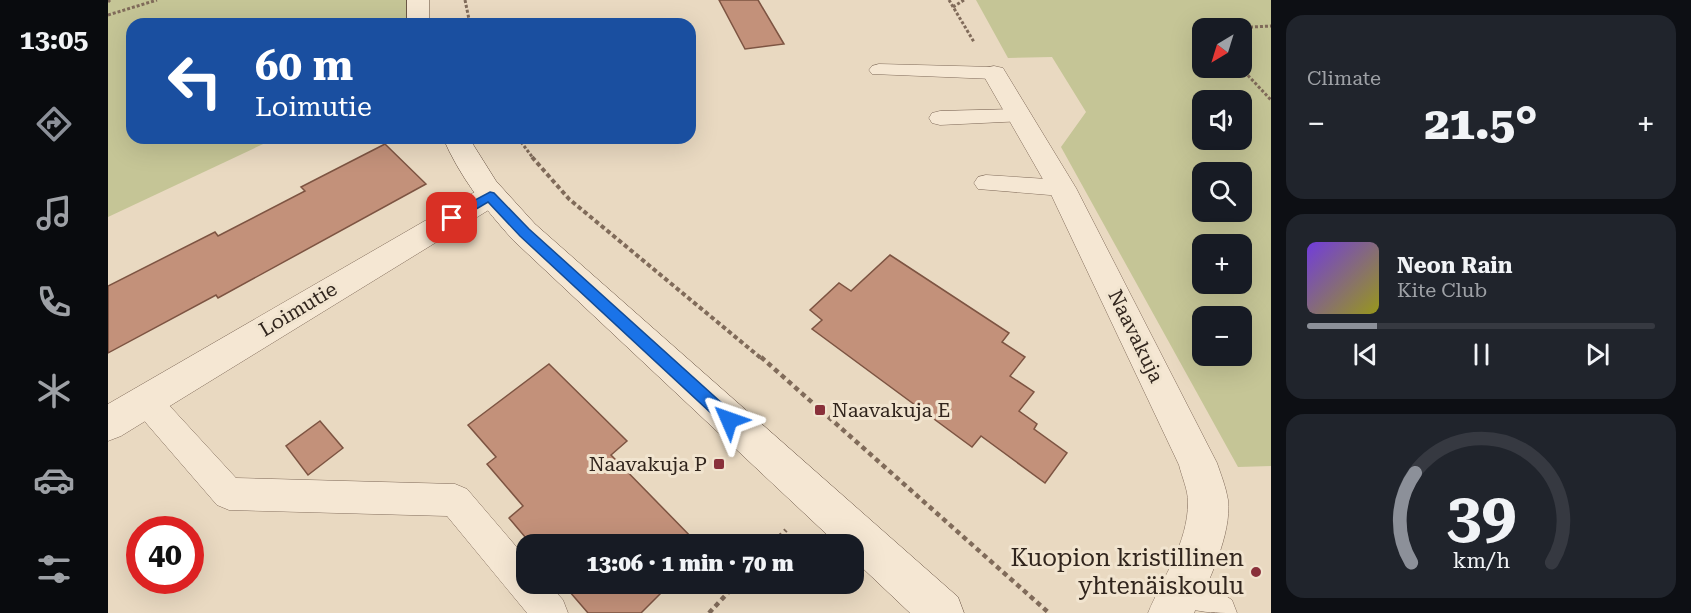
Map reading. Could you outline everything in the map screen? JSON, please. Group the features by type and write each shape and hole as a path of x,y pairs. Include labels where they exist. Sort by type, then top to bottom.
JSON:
{"street":[{"path":"418,0 418,18"},
{"name":"Naavakuja","path":"994,73 1062,188 1198,463 1208,502 1202,534 1177,602"},
{"path":"459,144 466,160 490,196 533,240 942,613"},
{"name":"Loimutie","path":"108,424 490,196"}],"lane":[{"path":"879,70 994,73"},
{"path":"940,118 1018,116"},
{"path":"986,183 1062,188"},
{"path":"145,400 229,494 455,500 550,613"},
{"path":"1177,602 1219,613"}],"path":[{"path":"108,15 157,0"},
{"path":"465,0 469,18"},
{"path":"949,0 994,73"},
{"path":"953,7 964,0"},
{"path":"1252,27 1271,26"},
{"path":"1251,78 1271,100"},
{"path":"522,144 569,199 748,346 1049,613"},
{"path":"782,534 788,528"},
{"path":"709,613 727,594"}],"green space":[{"path":"108,0 413,0 409,18 126,18 126,144 263,144 108,217"},
{"path":"976,0 1271,0 1271,466 1238,467 1061,147 1086,112 1052,57 1008,58"}],"building":[{"path":"719,0 758,0 784,44 745,49"},
{"path":"385,144 426,184 218,298 216,295 108,353 108,286 215,232 218,236 305,191 301,187"},
{"path":"890,255 1009,333 1002,342 1025,357 1010,376 1034,392 1019,411 1037,424 1034,429 1067,453 1045,483 981,436 972,447 812,329 822,320 810,310 839,283 851,291"},
{"path":"549,364 627,441 611,455 688,534 523,534 509,518 523,506 487,464 496,457 468,425"},
{"path":"320,421 343,448 308,475 286,446"},
{"path":"572,594 660,594 641,613 588,613"}],"place":[{"name":"Naavakuja E","path":"820,410"},
{"name":"Naavakuja P","path":"719,464"},
{"name":"Kuopion kristillinen yhtenäiskoulu","path":"1256,572"}],"route":[{"path":"452,218 490,196 524,232 729,420"}]}
